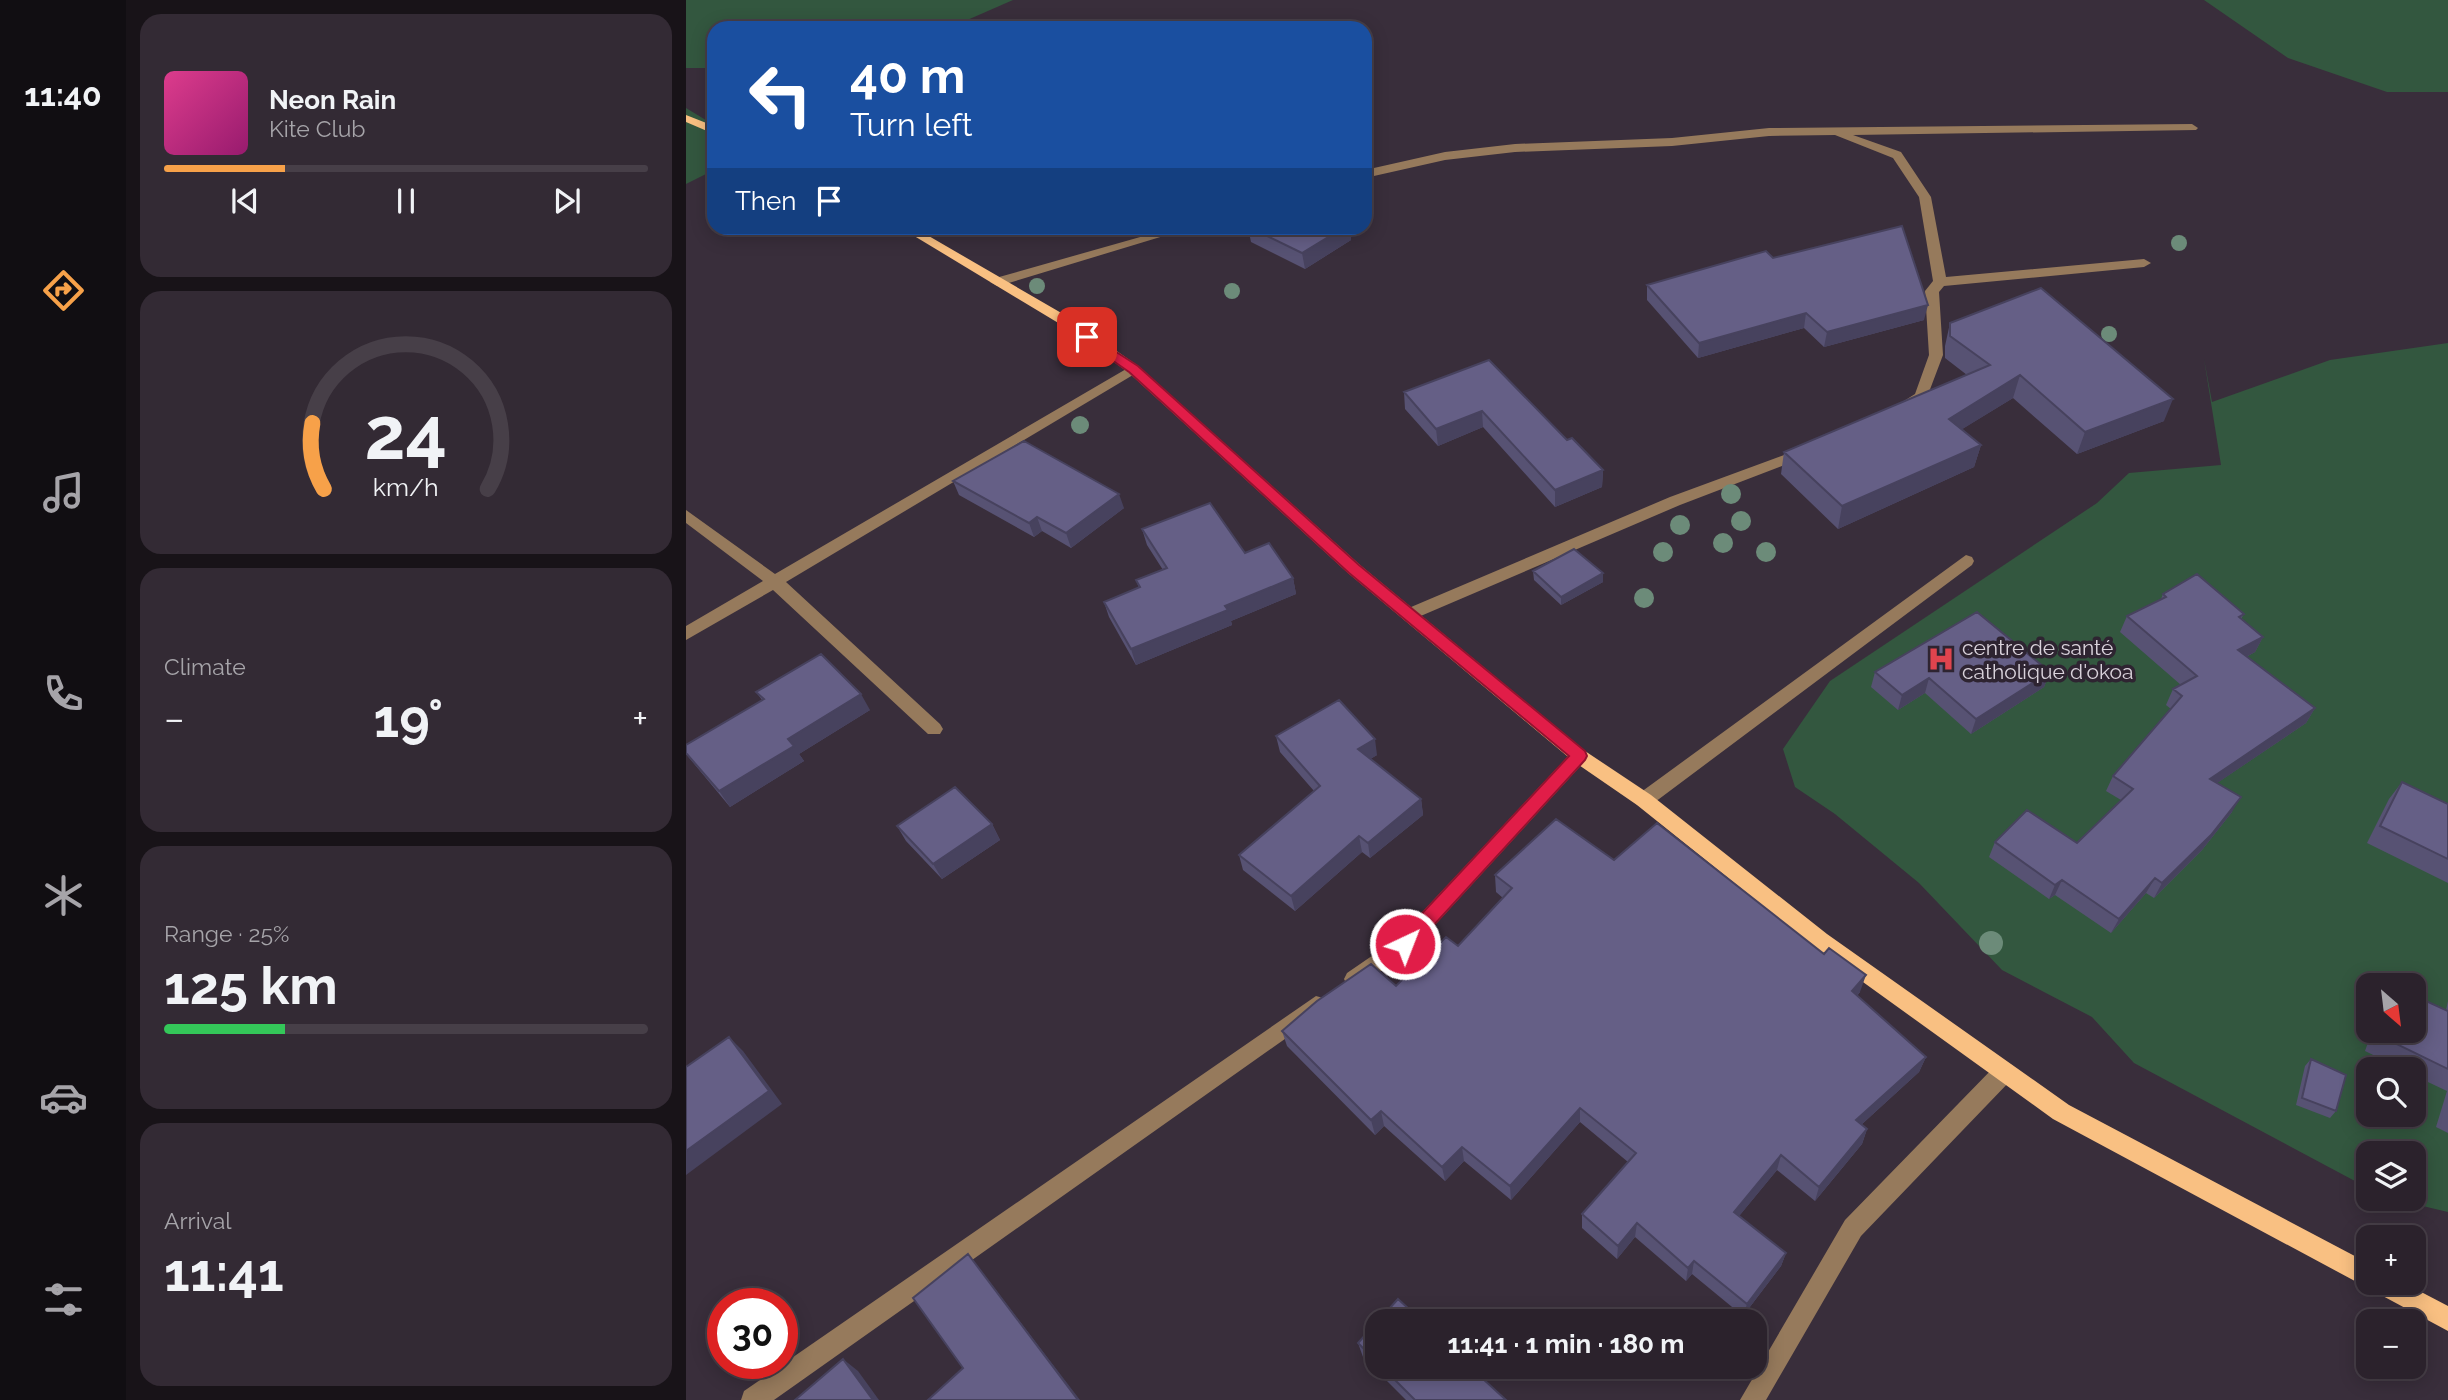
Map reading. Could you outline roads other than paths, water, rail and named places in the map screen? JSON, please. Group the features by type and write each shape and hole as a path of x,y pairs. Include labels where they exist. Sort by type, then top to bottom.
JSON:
{"main road":[{"path":"686,118 707,127"},
{"path":"919,235 1065,321 1133,369 1354,569 1579,756 1644,800 1820,940 2060,1112 2356,1270"},
{"path":"2403,1295 2448,1319"}],"street":[{"path":"1372,172 1446,156 1515,148 1672,142 1769,132 2192,128"},
{"path":"1830,130 1897,155 1925,197 1940,282"},
{"path":"997,282 1160,235"},
{"path":"1886,414 1921,397 1936,355 1932,291 1940,282 2144,264"},
{"path":"686,634 1133,369"},
{"path":"1410,614 1675,501 1817,448"},
{"path":"686,515 775,582 934,729"},
{"path":"1644,800 1966,561"},
{"path":"753,1400 1214,1075 1405,944 1579,756"},
{"path":"1752,1400 1853,1228 2004,1072"}],"place":[{"name":"centre de santé catholique d'okoa","path":"1941,659"}]}
